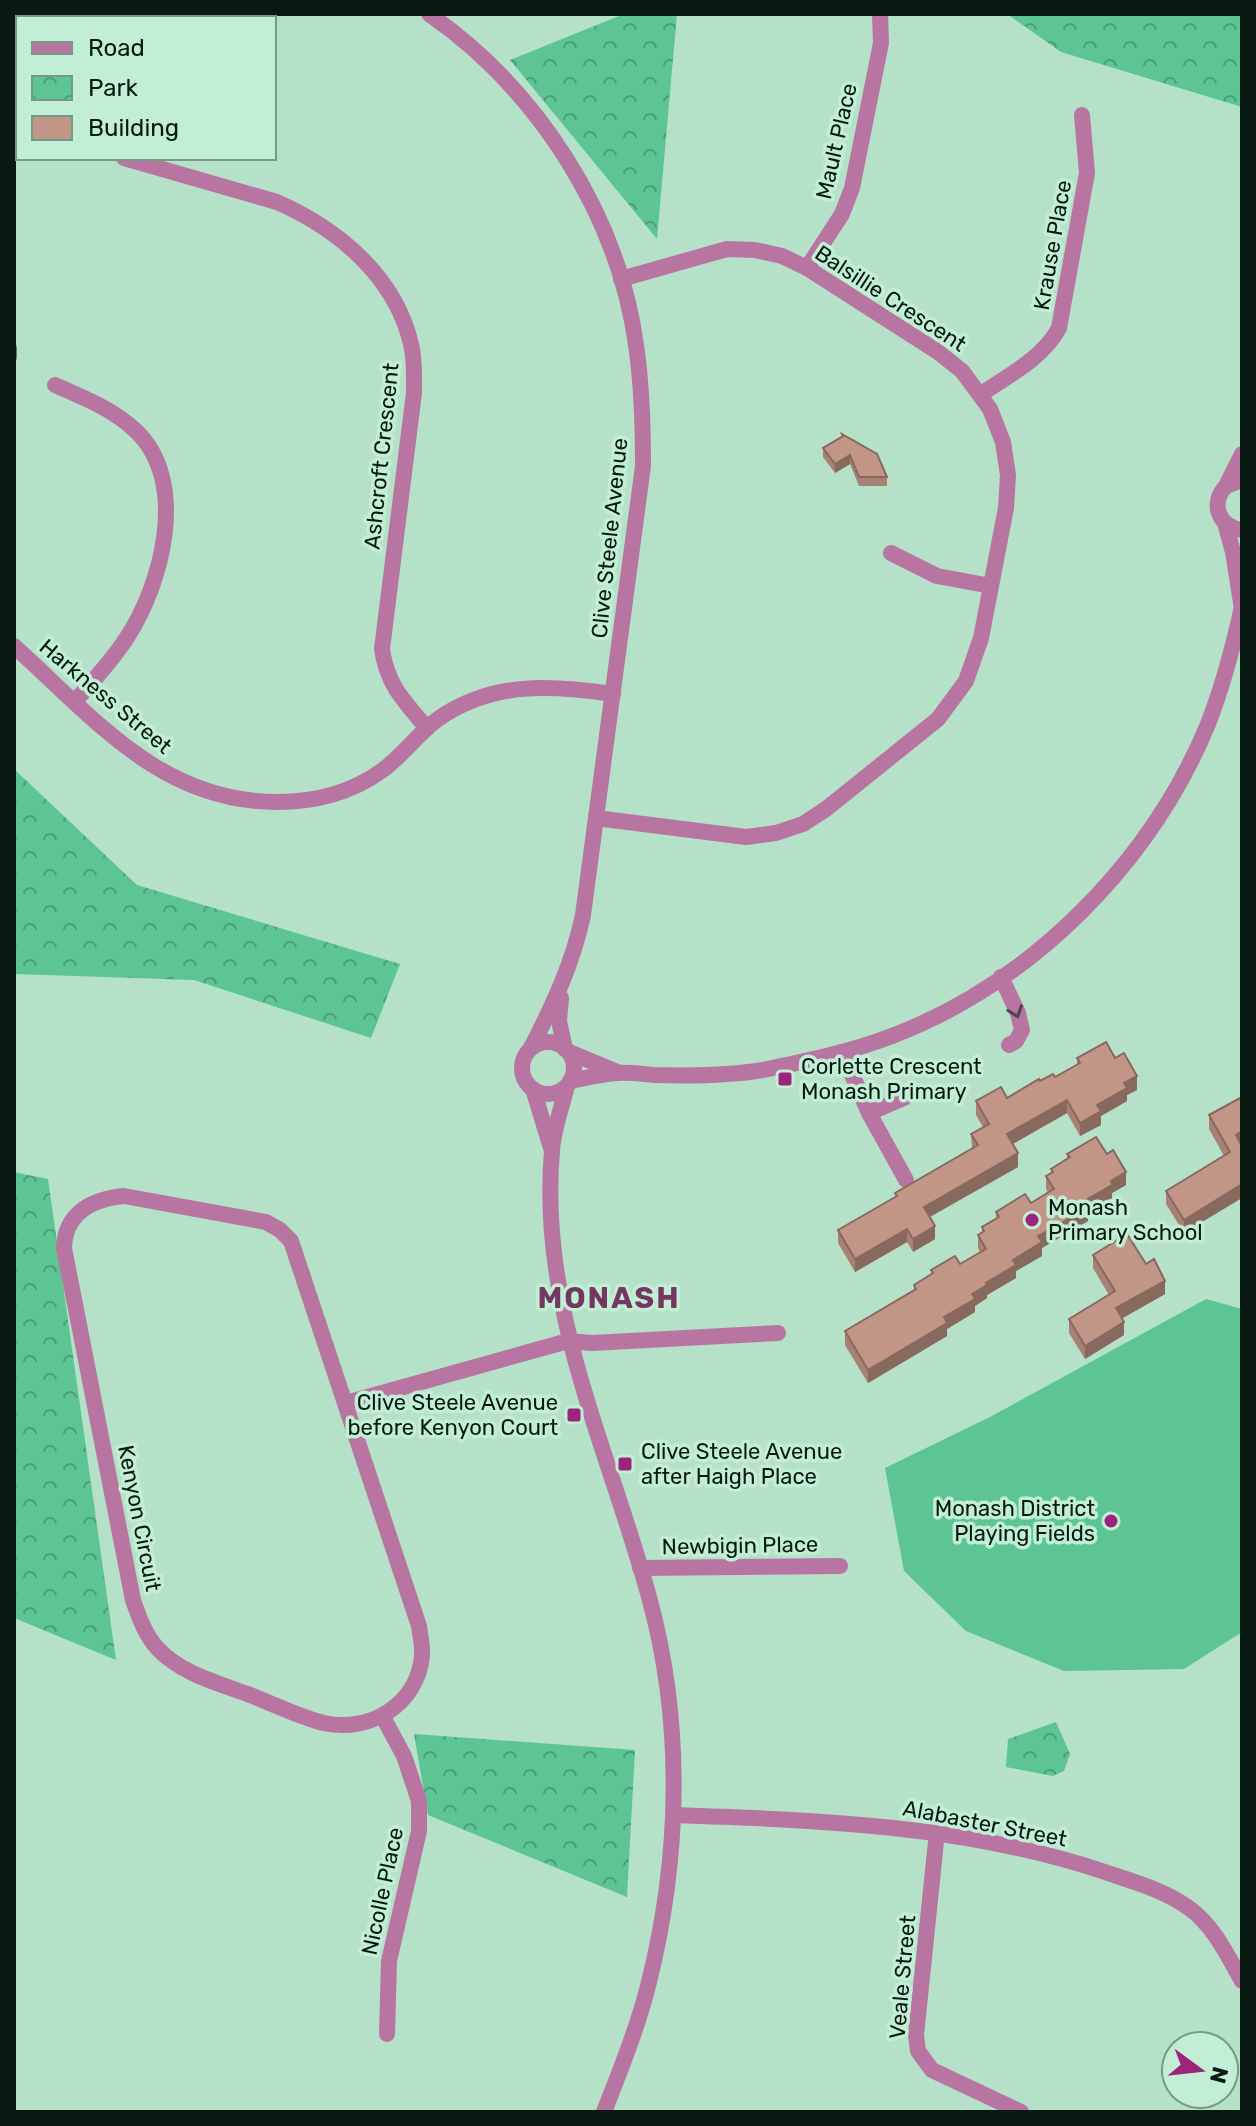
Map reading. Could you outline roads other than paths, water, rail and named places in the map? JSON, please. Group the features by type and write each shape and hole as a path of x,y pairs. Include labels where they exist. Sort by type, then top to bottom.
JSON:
{"street":[{"name":"Clive Steele Avenue","path":"429,14 493,68 541,122 574,172 596,214 621,279 636,341 643,404 643,466 583,915 562,988 531,1048"},
{"name":"Mault Place","path":"807,268 842,214 852,188 881,43 880,14"},
{"name":"Krause Place","path":"981,394 1040,354 1052,342 1059,328 1087,173 1082,115"},
{"name":"Ashcroft Crescent","path":"131,160 277,202 295,210 328,229 358,253 382,281 400,311 411,343 414,393 382,649 385,669 394,689 427,728"},
{"name":"Balsillie Crescent","path":"596,818 746,837 776,833 803,824 826,809 938,719 949,707 973,667 1006,508 1008,475 1003,442 981,394 962,371 938,352 807,268 782,256 755,250 727,249 621,279"},
{"path":"55,385 104,406 136,431 153,453 166,490 163,543 146,602 126,638 75,701"},
{"path":"552,1149 533,1089 523,1077 522,1061 537,1044 552,1042 619,1072 655,1075 759,1070 842,1052 906,1029 955,1006 1047,943 1107,885 1144,839 1175,791 1218,697 1242,608 1233,552 1218,504 1219,497 1234,483 1242,454"},
{"path":"1225,523 1242,530"},
{"path":"891,553 937,576 991,586"},
{"name":"Harkness Street","path":"14,646 132,751 163,773 207,792 254,802 292,802 346,790 391,764 427,728 466,703 497,692 543,687 613,694"},
{"path":"1001,977 1018,1013 1022,1030 1016,1041 1009,1045"},
{"name":"Clive Steele Avenue","path":"562,988 559,1021 567,1051"},
{"path":"567,1051 573,1064 552,1149 552,1240 568,1341 640,1568 663,1661 672,1722 673,1815 662,1920 648,1988 604,2112"},
{"path":"842,1052 869,1113 906,1180"},
{"path":"533,1089 547,1094 561,1091 568,1084 619,1072"},
{"path":"869,1113 904,1098"},
{"name":"Kenyon Circuit","path":"124,1196 250,1218 266,1222 291,1241 419,1626 422,1649 415,1682 402,1702 383,1717 355,1725 324,1723 198,1676 177,1665 153,1642 140,1622 133,1600 67,1263 64,1239 70,1221 87,1205 104,1198 124,1196"},
{"path":"346,1403 568,1341 592,1343 778,1333"},
{"name":"Newbigin Place","path":"640,1568 840,1566"},
{"name":"Nicolle Place","path":"383,1717 416,1786 419,1816 419,1831 389,1961 387,2034"},
{"name":"Alabaster Street","path":"673,1815 866,1823 937,1832 1054,1857 1165,1893 1198,1915 1215,1934 1242,1981"},
{"name":"Veale Street","path":"937,1832 916,2035 918,2051 932,2070 1021,2112"}],"place":[{"name":"Corlette Crescent Monash Primary","path":"785,1079"},
{"name":"Monash Primary School","path":"1032,1220"},
{"name":"Clive Steele Avenue before Kenyon Court","path":"574,1415"},
{"name":"Clive Steele Avenue after Haigh Place","path":"625,1464"},
{"name":"Monash District Playing Fields","path":"1111,1521"}],"district":[{"name":"MONASH","path":"609,1298"}]}
